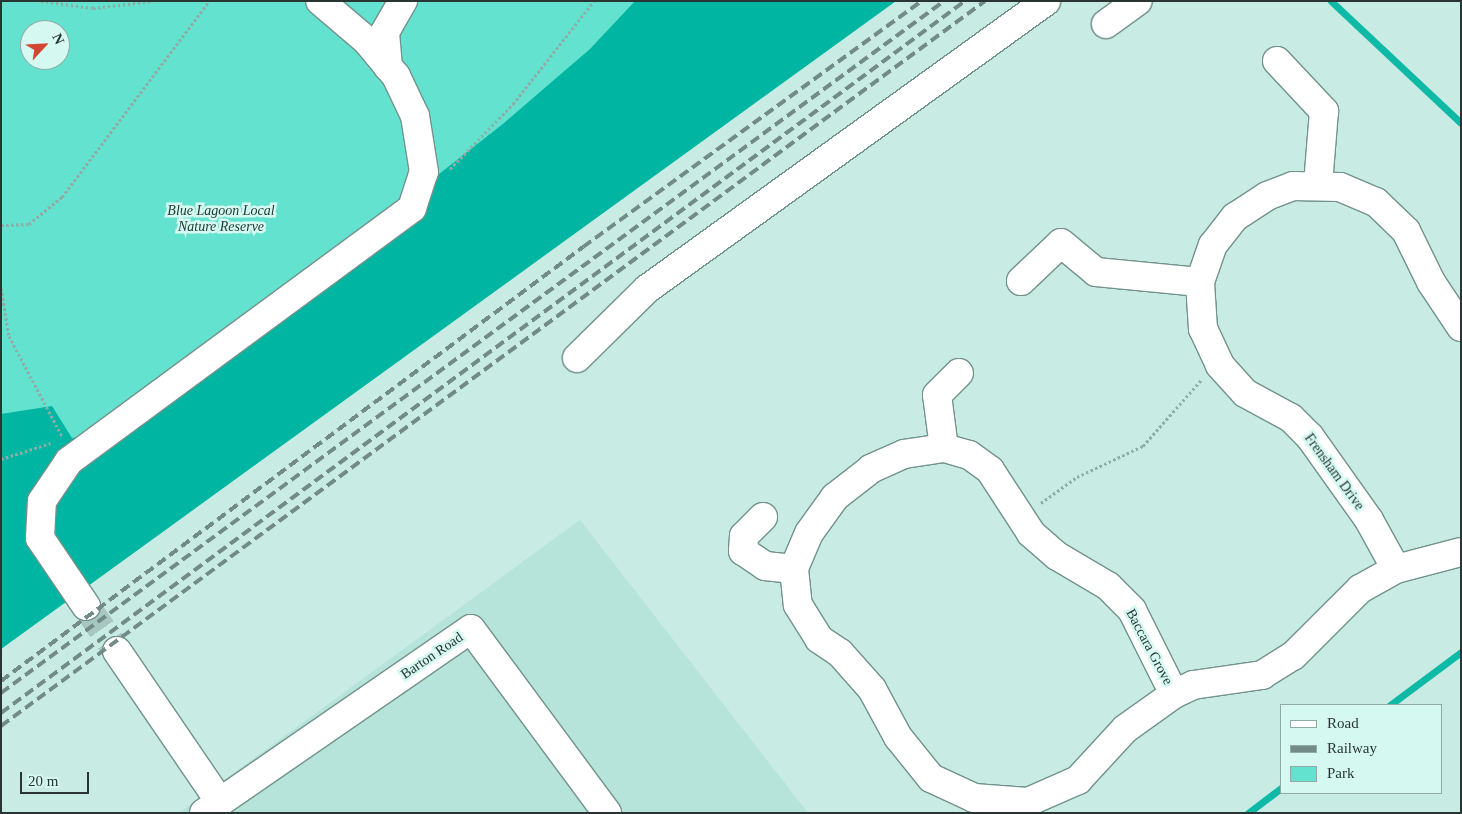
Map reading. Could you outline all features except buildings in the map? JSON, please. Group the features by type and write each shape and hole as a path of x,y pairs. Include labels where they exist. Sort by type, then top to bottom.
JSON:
{"street":[{"path":"86,606 40,538 42,501 69,462 412,208 424,172 415,116 388,67 366,40 320,1"},
{"path":"388,67 385,32 403,1"},
{"path":"577,358 647,288 1046,1"},
{"path":"1106,24 1138,1"},
{"path":"1277,61 1324,111 1318,184"},
{"name":"Frensham Drive","path":"1396,569 1369,520 1310,437 1291,418 1245,393 1220,365 1203,329 1200,282 1213,245 1235,217 1268,196 1293,186 1318,184 1340,187 1376,202 1406,231 1431,282 1461,327"},
{"path":"1021,281 1061,243 1096,272 1200,282"},
{"path":"944,448 936,395 959,373"},
{"name":"Baccara Grove","path":"1174,694 1132,610 1108,586 1058,556 1020,519 990,470 969,455 944,448 904,454 871,469 835,498 809,533 794,569 798,605 819,639 840,653 872,689 898,737 931,778 974,798 1028,802 1078,780 1125,729 1174,694 1193,685 1262,675 1293,656 1360,589 1396,569 1461,552"},
{"path":"763,517 744,536 743,551 765,566 794,569"},
{"name":"Barton Road","path":"212,807 471,629 607,813"},
{"path":"117,651 212,807"}],"path":[{"path":"40,1 93,8 154,1"},
{"path":"1,224 29,224 62,197 208,1"},
{"path":"445,174 513,104 594,1"},
{"path":"1,288 9,336 63,439"},
{"path":"1020,519 1077,477 1143,446 1193,386 1220,365"}],"shaded area":[{"path":"580,520 808,813 179,813"}],"green space":[{"name":"Blue Lagoon Local Nature Reserve","path":"1,1 896,1 1,649"},
{"path":"635,1 896,1 1,649 1,414 52,406 72,438 113,430 504,123 590,49"}],"waterway":[{"path":"1331,1 1461,123"},
{"path":"1391,704 1461,652"},
{"path":"1248,813 1280,789"}],"tunnel":[{"path":"86,606 117,651"}],"railway":[{"path":"1,681 583,247 921,1"},
{"path":"1,693 944,1"},
{"path":"1,713 965,1"},
{"path":"1,726 985,1"}]}
